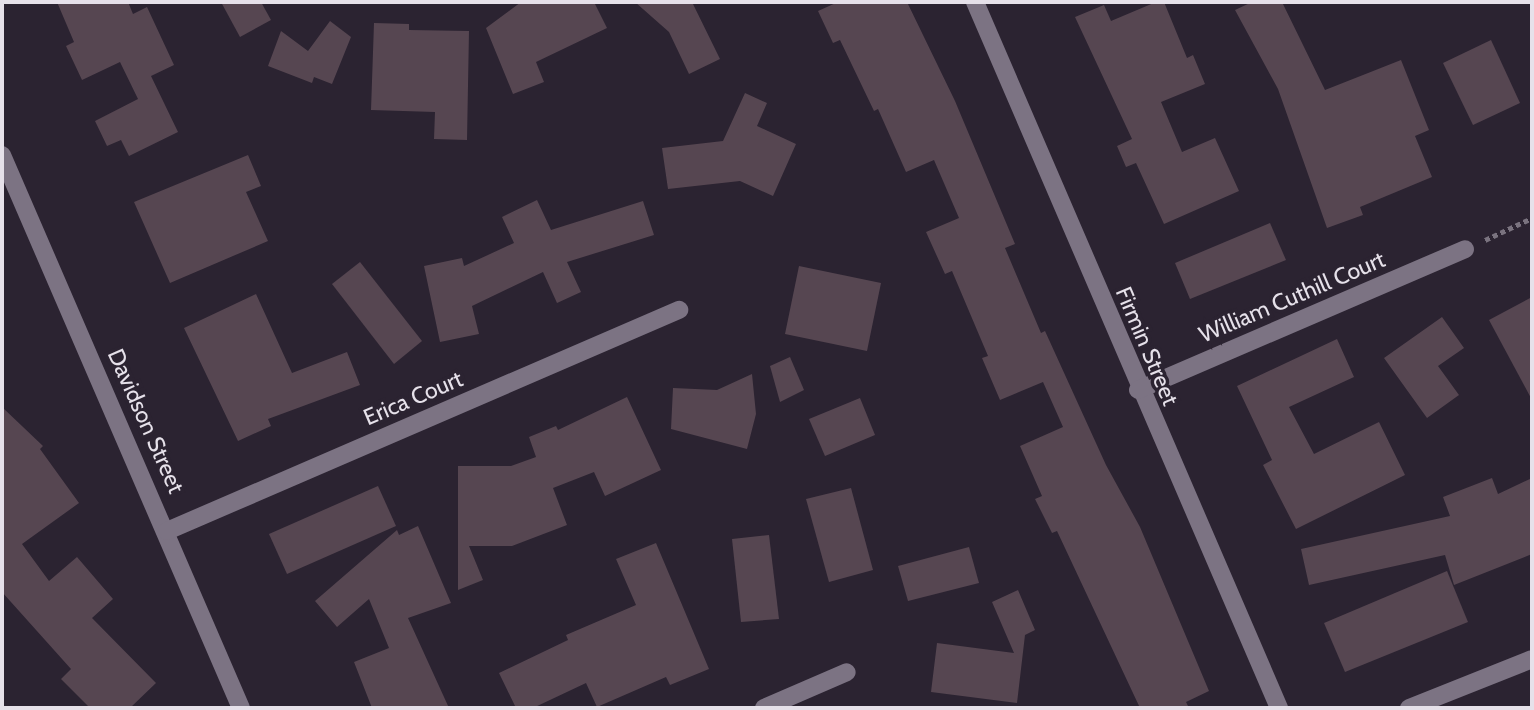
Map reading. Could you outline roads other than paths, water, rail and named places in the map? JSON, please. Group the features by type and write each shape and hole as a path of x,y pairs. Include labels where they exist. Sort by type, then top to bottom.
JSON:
{"street":[{"name":"Firmin Street","path":"975,2 1138,390 1279,708"},
{"name":"Davidson Street","path":"2,155 167,531 241,708"},
{"name":"William Cuthill Court","path":"1138,390 1465,249"},
{"name":"Erica Court","path":"167,531 679,310"},
{"path":"1409,708 1532,659"},
{"path":"764,708 848,672"}]}
